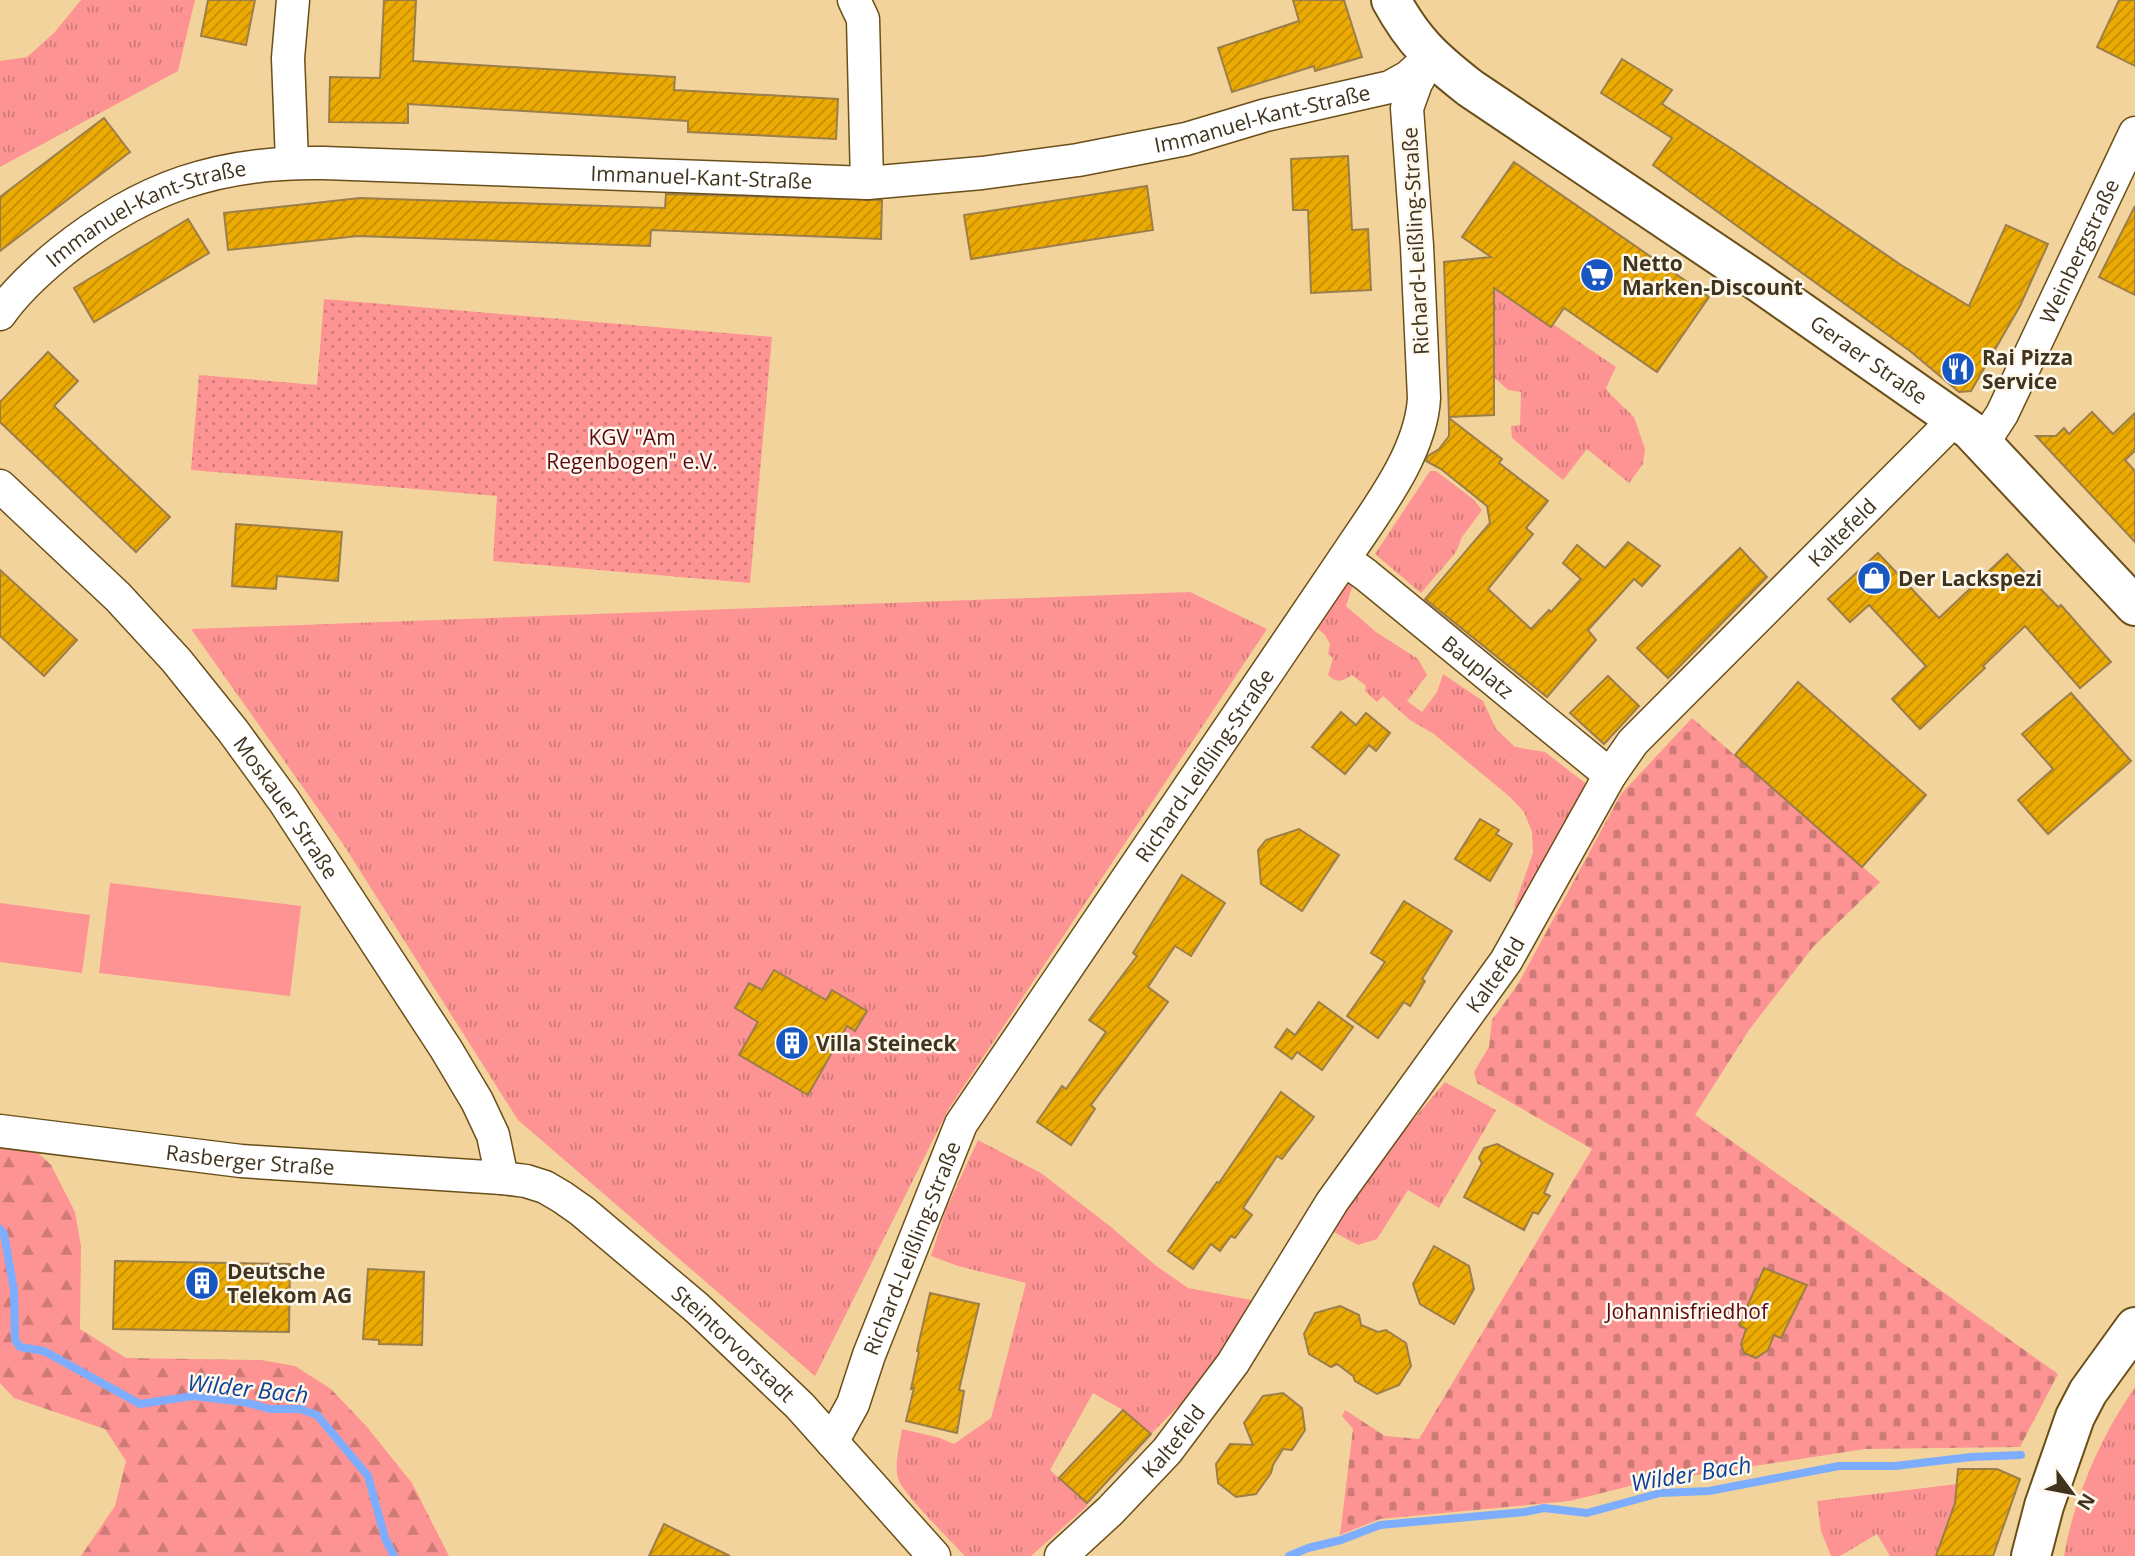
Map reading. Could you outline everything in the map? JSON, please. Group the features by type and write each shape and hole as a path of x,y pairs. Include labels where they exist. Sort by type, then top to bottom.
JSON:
{"street":[{"path":"292,162 288,58 293,0"},
{"name":"Geraer Straße","path":"1391,0 1403,23 1431,57 1481,95 1746,274 1969,431 2135,606"},
{"path":"864,6 867,183"},
{"name":"Immanuel-Kant-Straße","path":"0,314 25,284 68,246 113,215 184,181 220,171 292,162 867,183 982,173 1078,160 1186,139 1266,115 1390,87 1408,77 1431,57"},
{"name":"Richard-Leißling-Straße","path":"832,1442 853,1404 869,1355 961,1124 1344,559 1396,478 1423,414 1417,246 1407,108 1416,83 1431,57"},
{"name":"Weinbergstraße","path":"1969,431 2002,414 2135,133"},
{"name":"Kaltefeld","path":"1061,1556 1111,1511 1167,1451 1233,1363 1332,1202 1506,961 1610,775 1633,742 1969,431"},
{"name":"Moskauer Straße","path":"0,486 118,597 176,660 255,761 446,1049 477,1101 492,1135 502,1178"},
{"name":"Bauplatz","path":"1344,559 1610,775"},
{"name":"Rasberger Straße","path":"0,1131 241,1161 502,1178"},
{"name":"Steintorvorstadt","path":"502,1178 545,1187 582,1211 697,1308 800,1406 934,1556"},
{"path":"2031,1556 2044,1506 2075,1417 2088,1392 2135,1327"}],"green space":[{"path":"81,0 195,0 178,71 0,167 0,61 27,57 54,33"},
{"path":"1489,277 1522,307 1550,327 1553,324 1616,367 1606,388 1634,417 1645,449 1643,464 1629,483 1587,449 1563,480 1512,438 1511,426 1520,425 1521,392 1508,390 1495,378"},
{"name":"KGV \"Am Regenbogen\" e.V.","path":"324,299 772,337 750,583 493,561 497,496 191,470 199,375 317,385"},
{"path":"1430,471 1436,471 1473,499 1482,510 1462,537 1456,552 1421,593 1375,554"},
{"path":"1348,577 1355,578 1346,606 1376,632 1418,659 1427,675 1407,701 1422,712 1437,692 1443,674 1483,701 1496,729 1515,747 1545,752 1589,786 1523,910 1514,907 1533,853 1532,832 1524,812 1510,797 1434,734 1410,720 1383,696 1377,702 1365,691 1366,686 1352,675 1339,681 1328,675 1333,658 1328,654 1330,644 1317,628"},
{"path":"1190,592 1267,629 948,1110 815,1376 518,1120 343,844 191,629"},
{"name":"Johannisfriedhof","path":"1692,718 1880,882 1813,947 1749,1030 1695,1115 2058,1374 2020,1447 1865,1449 1638,1484 1570,1501 1380,1519 1340,1535 1353,1429 1342,1416 1345,1410 1385,1436 1419,1439 1592,1149 1477,1083 1474,1072 1489,1047 1492,1020 1518,984 1621,794"},
{"path":"110,883 301,906 290,996 99,973"},
{"path":"0,903 90,915 82,973 0,962"},
{"path":"1445,1082 1496,1110 1439,1208 1408,1190 1377,1239 1358,1245 1332,1231 1381,1158"},
{"path":"978,1140 1041,1173 1155,1265 1188,1288 1251,1300 1258,1306 1217,1367 1151,1434 1123,1410 1093,1393 1050,1470 1087,1503 1087,1506 1031,1556 965,1556 908,1494 901,1485 897,1472 902,1429 954,1444 991,1418 1026,1283 958,1266 931,1256 946,1209"},
{"path":"0,1147 37,1152 51,1165 75,1212 81,1246 80,1329 126,1358 261,1360 295,1366 331,1389 367,1427 412,1483 449,1556 81,1556 115,1506 126,1461 105,1429 14,1398 0,1383"},
{"path":"2135,1387 2135,1556 2064,1556 2090,1468"},
{"path":"1957,1484 1955,1503 1936,1556 1890,1556 1877,1534 1840,1556 1831,1556 1821,1531 1817,1501"}],"building":[{"path":"208,0 255,0 246,45 201,36"},
{"path":"384,0 416,0 413,61 675,77 674,90 838,99 836,139 688,132 688,121 408,104 408,123 329,122 330,77 380,78"},
{"path":"1293,0 1344,0 1362,57 1315,71 1314,66 1232,92 1218,48 1299,21"},
{"path":"2119,0 2135,0 2135,66 2097,47"},
{"path":"1622,59 1672,90 1662,104 1901,265 1969,306 2006,225 2048,244 2020,306 1971,391 1959,392 1910,351 1653,165 1672,138 1601,93"},
{"path":"104,118 130,152 0,251 0,197"},
{"path":"1348,156 1352,230 1368,229 1371,290 1311,293 1308,210 1293,210 1291,159"},
{"name":"Netto Marken-Discount","path":"1514,162 1709,297 1657,372 1564,308 1551,327 1494,288 1494,415 1449,417 1444,262 1491,257 1462,237"},
{"path":"1147,186 1153,230 971,259 964,215"},
{"path":"666,194 882,200 881,239 651,230 650,246 358,236 228,250 224,213 360,198 665,208"},
{"path":"2135,206 2135,295 2099,277"},
{"path":"188,219 209,253 94,322 74,288"},
{"path":"48,352 78,381 54,406 170,517 136,552 0,422 0,402"},
{"path":"2092,412 2113,434 2135,413 2135,451 2125,460 2135,471 2135,542 2036,436 2056,436 2064,428 2069,434"},
{"path":"1449,418 1502,459 1499,463 1548,501 1526,528 1533,534 1488,589 1531,629 1549,610 1551,612 1581,579 1563,563 1577,545 1605,568 1628,542 1660,566 1642,586 1634,579 1588,630 1596,640 1547,697 1425,599 1490,523 1487,506 1441,469 1426,461 1449,436"},
{"path":"236,524 342,532 338,581 277,576 276,589 232,586"},
{"path":"1740,548 1767,577 1668,678 1637,648"},
{"path":"1878,553 1939,618 2007,554 2058,607 2061,605 2111,662 2080,688 2025,626 1920,729 1892,699 1926,666 1869,605 1850,622 1828,599"},
{"path":"0,570 77,640 44,676 0,636"},
{"path":"1608,676 1639,706 1604,744 1570,713"},
{"path":"1798,682 1926,795 1862,867 1735,755"},
{"path":"2071,693 2131,761 2048,834 2018,800 2053,769 2022,734"},
{"path":"1341,712 1356,725 1366,713 1390,733 1376,751 1369,745 1345,774 1312,747"},
{"path":"1480,819 1499,830 1496,834 1512,844 1490,881 1455,859"},
{"path":"1299,829 1339,855 1302,911 1261,884 1258,850 1266,840"},
{"path":"1182,875 1225,903 1191,956 1175,946 1148,987 1168,1002 1091,1105 1095,1109 1071,1145 1037,1122 1062,1086 1066,1089 1106,1032 1089,1020 1137,956 1133,953"},
{"path":"1404,901 1452,931 1422,979 1425,981 1410,1006 1404,1002 1378,1038 1347,1016 1385,962 1371,953"},
{"name":"Villa Steineck","path":"774,970 826,1000 832,990 867,1011 855,1031 847,1026 808,1095 739,1055 758,1022 735,1008 749,983 762,990"},
{"path":"1319,1002 1353,1027 1322,1070 1297,1052 1292,1059 1275,1047 1287,1029 1295,1035"},
{"path":"1281,1092 1314,1117 1282,1159 1277,1156 1243,1208 1252,1215 1235,1238 1231,1236 1220,1251 1211,1244 1193,1269 1168,1251 1217,1182 1219,1183"},
{"path":"1497,1144 1553,1174 1544,1193 1550,1196 1538,1214 1533,1212 1524,1230 1464,1197 1482,1163 1479,1158 1484,1148"},
{"path":"1434,1246 1469,1266 1474,1289 1454,1324 1420,1304 1413,1284"},
{"name":"Deutsche Telekom AG","path":"115,1261 290,1264 289,1332 113,1329"},
{"path":"1764,1268 1807,1285 1781,1338 1774,1335 1768,1350 1756,1358 1744,1353 1741,1344 1746,1329 1739,1325"},
{"path":"368,1269 424,1272 422,1345 379,1344 379,1340 363,1339"},
{"path":"930,1293 979,1304 959,1390 964,1391 957,1433 906,1421"},
{"path":"1340,1306 1359,1315 1361,1325 1378,1332 1386,1330 1406,1343 1411,1366 1399,1385 1377,1394 1355,1381 1353,1376 1337,1364 1331,1367 1309,1354 1304,1334 1315,1313"},
{"path":"1283,1393 1302,1408 1305,1430 1292,1450 1283,1449 1256,1494 1236,1497 1218,1483 1216,1464 1230,1444 1253,1445 1244,1423 1263,1396"},
{"path":"1123,1410 1151,1434 1087,1503 1059,1478"},
{"path":"1958,1469 1997,1469 2020,1479 1993,1556 1936,1556 1955,1503"},
{"path":"664,1524 730,1556 649,1556"}],"waterway":[{"name":"Wilder Bach","path":"0,1229 4,1234 14,1290 15,1340 20,1347 44,1351 140,1404 193,1396 244,1402 270,1409 300,1409 317,1415 368,1476 385,1538 394,1556"},
{"name":"Wilder Bach","path":"1289,1556 1380,1525 1544,1508 1587,1513 1660,1493 1709,1491 1839,1466 1895,1466 1971,1457 2021,1455"}],"place":[{"name":"Netto Marken-Discount","path":"1597,275"},
{"name":"Rai Pizza Service","path":"1958,369"},
{"name":"Der Lackspezi","path":"1874,578"},
{"name":"Villa Steineck","path":"792,1043"},
{"name":"Deutsche Telekom AG","path":"202,1283"}]}
